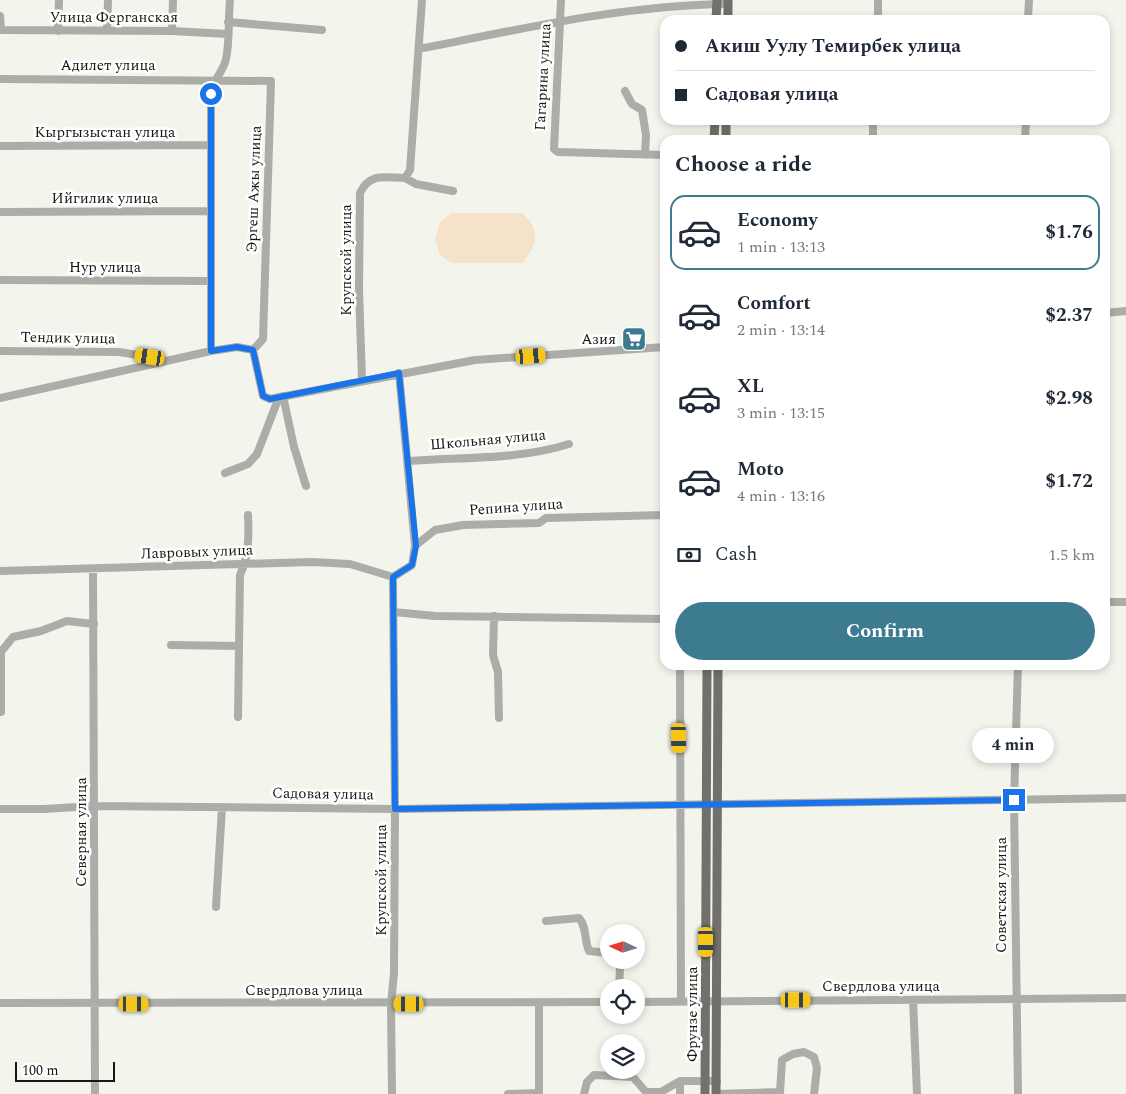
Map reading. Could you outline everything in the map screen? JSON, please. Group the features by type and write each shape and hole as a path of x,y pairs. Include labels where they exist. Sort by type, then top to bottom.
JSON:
{"main road":[{"path":"716,15 717,2"},
{"path":"728,2 728,15"},
{"name":"Фрунзе улица","path":"705,1094 707,670"},
{"name":"Фрунзе улица","path":"716,1094 718,670"}],"street":[{"path":"58,30 59,0"},
{"path":"107,30 108,0"},
{"path":"172,31 173,0"},
{"path":"211,351 211,84 222,72 226,58 230,0"},
{"path":"422,0 410,170 406,178 416,184 453,191"},
{"name":"Гагарина улица","path":"561,0 554,149 558,152 645,155"},
{"path":"878,0 878,15"},
{"path":"1028,15 1029,0"},
{"path":"419,49 560,22 641,10 728,2"},
{"path":"0,16 0,30"},
{"path":"228,22 322,30"},
{"name":"Улица Ферганская","path":"0,30 172,31 228,34"},
{"name":"Адилет улица","path":"0,79 215,80"},
{"name":"Эргеш Ажы улица","path":"215,80 271,81 263,339 253,350"},
{"path":"625,92 632,104 642,110 646,135 645,155 660,155"},
{"name":"Кыргызыстан улица","path":"0,146 210,145"},
{"name":"Крупской улица","path":"362,380 359,289 360,193 365,183 372,178 406,178"},
{"name":"Ийгилик улица","path":"0,212 210,211"},
{"name":"Нур улица","path":"0,280 211,281"},
{"path":"1110,313 1126,312"},
{"path":"0,398 166,359 237,347 253,350 263,396 270,399 475,360 660,347"},
{"name":"Тендик улица","path":"0,351 119,352 166,359"},
{"path":"399,373 408,461 412,531 416,546"},
{"path":"225,474 248,464 257,454 281,397"},
{"path":"281,397 306,486"},
{"name":"Школьная улица","path":"408,461 512,454 553,449 569,444"},
{"path":"238,717 240,575 245,563 248,541 248,515"},
{"name":"Репина улица","path":"393,577 412,565 416,546 435,530 463,525 539,522 546,518 660,515"},
{"name":"Лавровых улица","path":"0,571 93,570 245,563 350,564 393,577"},
{"name":"Северная улица","path":"93,570 95,1094"},
{"name":"Крупской улица","path":"392,1094 391,1004 394,972 395,809 393,577"},
{"path":"1110,602 1126,602"},
{"path":"394,612 435,616 660,619"},
{"path":"494,616 493,655 498,672 499,718"},
{"path":"1,712 1,653 13,637 42,631 67,622 94,624"},
{"path":"171,645 239,646"},
{"path":"680,670 681,1001"},
{"name":"Советская улица","path":"1018,670 1014,800 1018,1094"},
{"name":"Садовая улица","path":"0,808 44,809 94,806 395,809 1126,798"},
{"path":"216,907 222,807"},
{"path":"546,921 579,918 584,924 585,942 589,951 600,952"},
{"name":"Свердлова улица","path":"645,1002 1126,998"},
{"path":"913,1000 917,1094"},
{"name":"Свердлова улица","path":"0,1003 391,1004 600,1002"},
{"path":"508,1094 543,1093 539,1003"},
{"path":"716,1094 780,1092 782,1060 793,1054 804,1052 814,1057 817,1068 814,1094"},
{"path":"584,1094 587,1082 594,1075 633,1077 646,1092 669,1090 675,1082 680,1081 717,1081"},
{"path":"680,1081 680,1094"}],"shaded area":[{"path":"451,213 522,213 535,231 532,249 523,263 451,263 440,255 435,239 440,222"}],"place":[{"name":"Азия","path":"634,339"}],"route":[{"path":"211,94 211,351 237,347 253,350 263,396 270,399 399,373 408,461 412,531 416,546 412,565 393,577 395,809 1014,800"}]}
